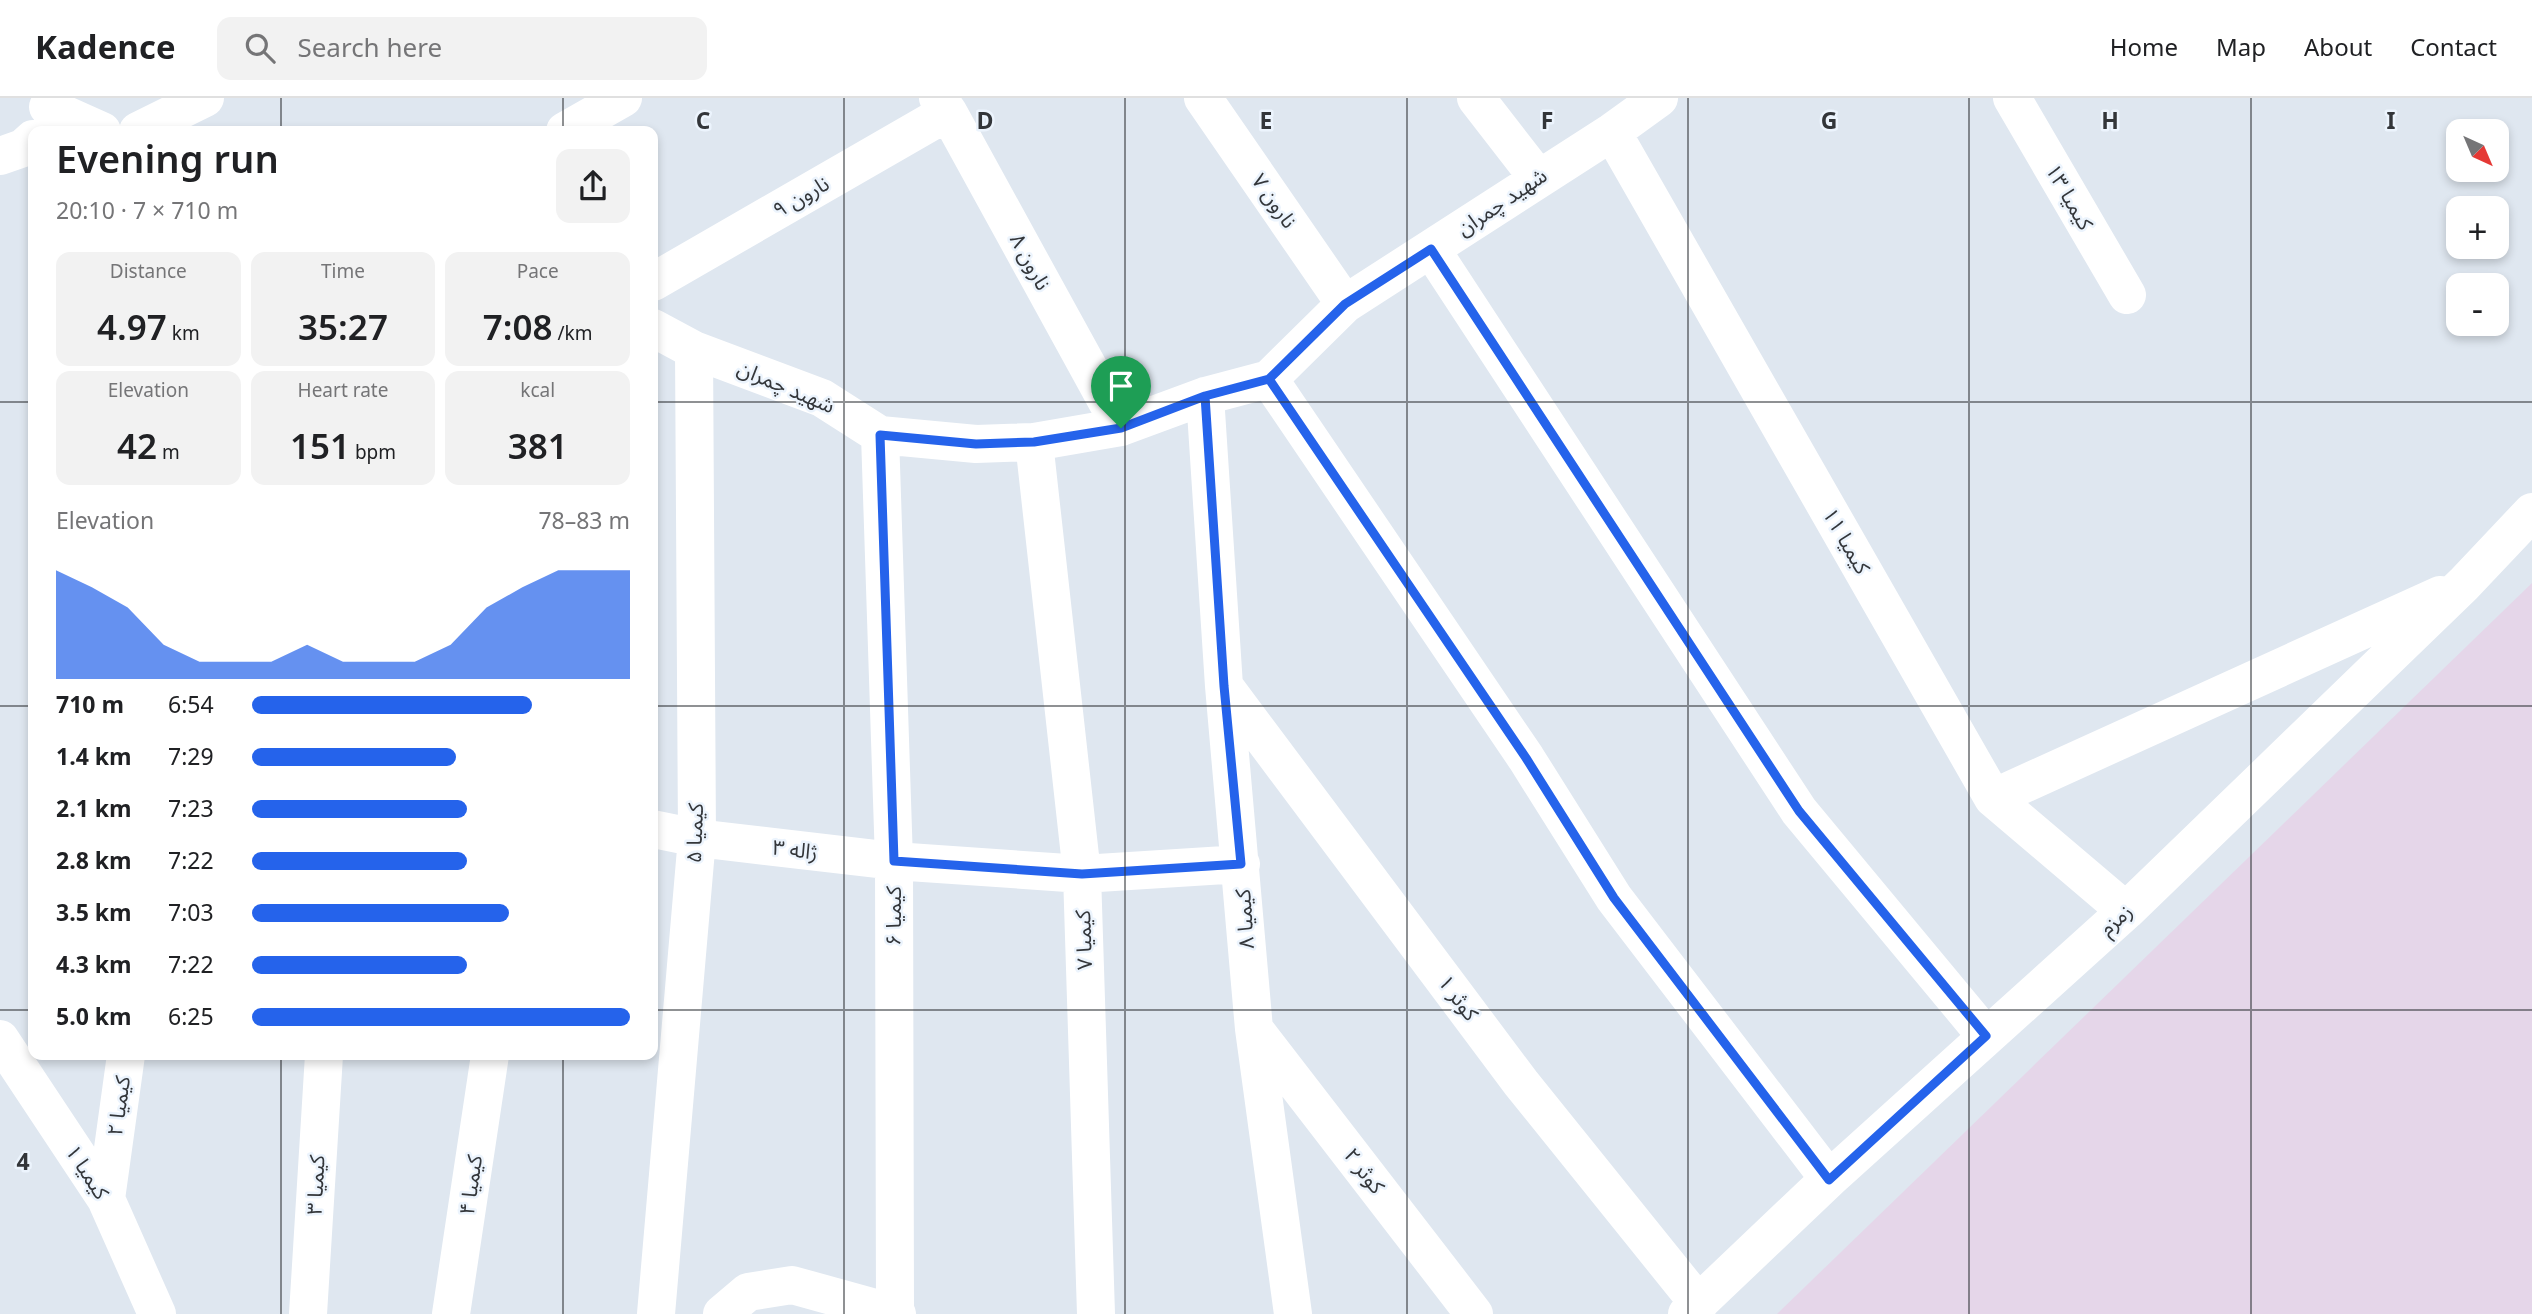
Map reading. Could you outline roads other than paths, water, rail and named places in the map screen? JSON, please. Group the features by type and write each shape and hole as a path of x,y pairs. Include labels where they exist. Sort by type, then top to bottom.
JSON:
{"street":[{"path":"148,126 205,98"},
{"path":"574,126 623,98"},
{"name":"نارون ۷","path":"1203,98 1345,304"},
{"path":"1476,98 1538,178"},
{"name":"شهید چمران","path":"658,331 694,351 822,398 880,435 976,444 1034,442 1121,428 1205,396 1269,379 1345,304 1612,132 1659,98"},
{"name":"کیمیا ۱۳","path":"2012,98 2127,295"},
{"name":"نارون ۹","path":"658,279 943,105"},
{"name":"نارون ۸","path":"943,105 1121,428"},
{"path":"42,119 77,126"},
{"name":"کیمیا ۱۱","path":"1612,132 1993,798 2126,911"},
{"path":"0,156 23,148 28,140"},
{"path":"1431,249 1799,811 1986,1036"},
{"name":"کیمیا ۵","path":"656,1314 697,838 694,351"},
{"path":"1269,379 1526,758 1614,898 1829,1180"},
{"name":"کیمیا ۸","path":"1205,396 1224,686 1254,1029 1293,1314"},
{"name":"کیمیا ۶","path":"880,435 894,861 896,1314"},
{"name":"کیمیا ۷","path":"1034,442 1082,874 1096,1314"},
{"name":"زمزم","path":"1693,1309 1829,1180 2126,911 2464,584 2532,512"},
{"path":"1993,798 2464,584"},
{"name":"کوثر ۱","path":"1224,686 1693,1309"},
{"name":"ژاله ۳","path":"658,830 697,838 894,861 1082,874 1241,864"},
{"name":"کوثر ۲","path":"1254,1029 1474,1314"},
{"name":"کیمیا ۱","path":"0,1039 106,1199 157,1314"},
{"name":"کیمیا ۲","path":"106,1199 124,1060"},
{"name":"کیمیا ۳","path":"308,1314 324,1060"},
{"name":"کیمیا ۴","path":"452,1314 489,1060"},
{"path":"722,1314 748,1292 792,1285 896,1314"}]}
